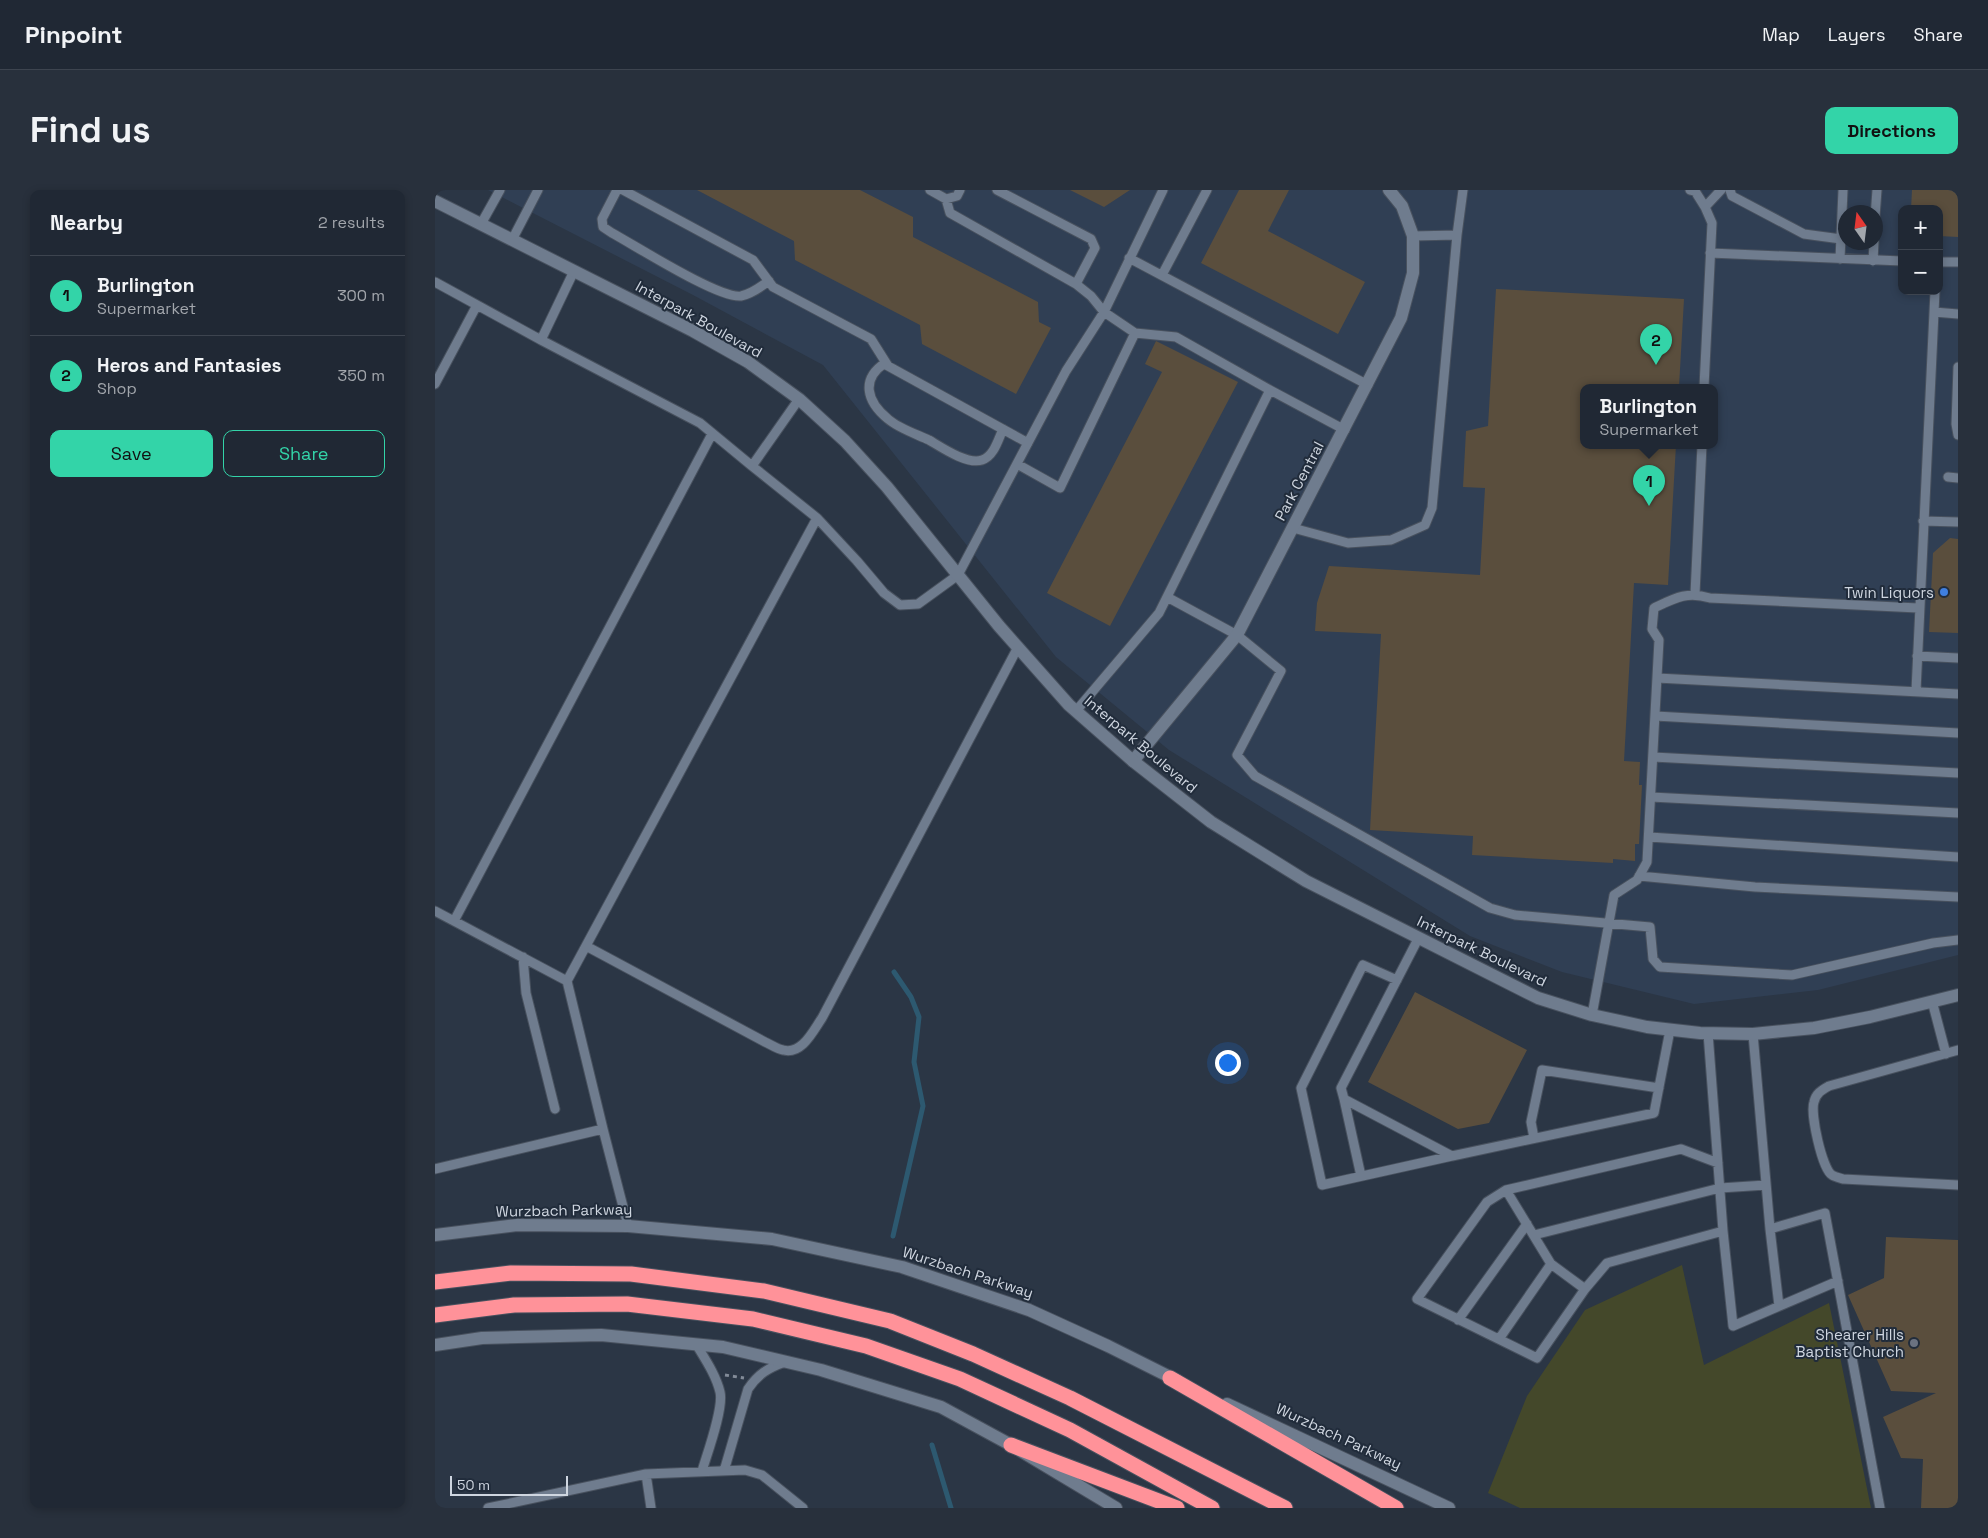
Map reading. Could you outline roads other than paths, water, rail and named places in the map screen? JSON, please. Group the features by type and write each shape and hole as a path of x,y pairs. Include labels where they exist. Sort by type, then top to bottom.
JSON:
{"highway":[{"path":"435,1282 511,1274 631,1274 764,1291 890,1321 973,1354 1070,1398 1285,1508"},
{"path":"435,1315 514,1305 627,1304 753,1319 866,1346 960,1379 1070,1430 1213,1508"},
{"path":"1170,1378 1396,1508"},
{"path":"1011,1445 1177,1508"}],"street":[{"name":"Park Central","path":"1133,762 1237,635 1395,332 1409,296 1413,272 1413,236 1402,206 1389,190"},
{"name":"Interpark Boulevard","path":"435,201 693,331 748,362 799,399 845,441 887,487 1018,647 1076,711 1133,762 1211,822 1299,876 1418,939 1538,998 1592,1015 1670,1030 1753,1034 1814,1028 1958,996"},
{"name":"Wurzbach Parkway","path":"435,1235 517,1225 628,1226 772,1239 902,1267 1029,1310 1449,1508"},
{"path":"435,1345 483,1338 601,1335 723,1347 821,1370 941,1407 1011,1445 1116,1508"}],"lane":[{"path":"481,224 500,190"},
{"path":"512,240 538,190"},
{"path":"617,190 602,219 603,227 612,233 706,286 731,296 742,296 769,281"},
{"path":"623,190 753,260 773,287 871,339 888,366 1028,443"},
{"path":"930,190 946,199 957,196 960,190"},
{"path":"997,190 1091,239 1095,248 1076,284"},
{"path":"436,286 477,305 700,424 817,518 857,560 884,593 900,605 918,604 958,575 1066,371 1104,312 1163,190"},
{"path":"1162,275 1207,190"},
{"path":"1293,528 1348,543 1391,540 1425,525 1432,508 1457,235 1463,190"},
{"path":"1690,190 1695,191 1712,223 1704,384"},
{"path":"1705,207 1721,190"},
{"path":"1842,205 1843,190"},
{"path":"1876,205 1877,190"},
{"path":"1731,193 1804,234 1838,239"},
{"path":"946,199 950,213 1076,284 1091,296 1104,312 1135,333 1176,337 1345,430"},
{"path":"1413,236 1457,235"},
{"path":"1840,250 1840,259"},
{"path":"1873,261 1874,250"},
{"path":"1710,254 1898,261"},
{"path":"1129,258 1368,385"},
{"path":"1943,262 1958,262"},
{"path":"541,340 574,271"},
{"path":"1916,691 1935,295"},
{"path":"435,384 477,305"},
{"path":"1934,312 1958,314"},
{"path":"1017,464 1060,488 1135,333"},
{"path":"885,362 874,370 868,384 872,400 888,419 965,459 982,460 993,452 1003,429"},
{"path":"1958,367 1956,424 1958,435"},
{"path":"1076,711 1159,613 1271,390"},
{"path":"752,466 799,399"},
{"path":"454,921 713,434"},
{"path":"1695,594 1702,449"},
{"path":"1948,477 1958,478"},
{"path":"628,1226 567,981 817,518"},
{"path":"1923,521 1958,522"},
{"path":"1592,1015 1614,895 1637,880 1647,862 1659,640 1652,629 1654,608 1675,598 1695,594 1710,598 1919,608"},
{"path":"1167,597 1237,635 1281,671 1237,756 1255,776 1490,908 1515,915 1651,926 1653,959 1660,967 1792,974 1933,943 1958,940"},
{"path":"586,946 765,1042 783,1050 795,1050 807,1041 822,1018 1018,647"},
{"path":"1917,656 1958,658"},
{"path":"1657,678 1958,694"},
{"path":"1655,716 1958,733"},
{"path":"1653,757 1958,773"},
{"path":"1651,797 1958,814"},
{"path":"1649,837 1958,857"},
{"path":"1639,876 1755,886 1958,897"},
{"path":"435,911 567,981"},
{"path":"1361,1176 1341,1088 1418,939"},
{"path":"523,957 526,993 555,1109"},
{"path":"1397,980 1363,965 1301,1088 1323,1185 1654,1112 1670,1030"},
{"path":"1932,1001 1946,1054"},
{"path":"1708,1033 1723,1232 1733,1326 1837,1281"},
{"path":"1753,1034 1770,1228 1779,1306"},
{"path":"1958,1050 1829,1086 1819,1092 1814,1101 1812,1112 1825,1166 1832,1175 1843,1178 1958,1185"},
{"path":"1534,1138 1531,1122 1542,1070 1659,1088"},
{"path":"1344,1099 1452,1156"},
{"path":"435,1169 603,1129"},
{"path":"1718,1163 1681,1149 1506,1190 1487,1202 1417,1299 1537,1358 1585,1289 1607,1263 1723,1232"},
{"path":"1534,1235 1720,1188 1766,1185"},
{"path":"1506,1190 1551,1264 1585,1289"},
{"path":"1770,1228 1825,1213 1880,1508"},
{"path":"1459,1320 1527,1224"},
{"path":"1499,1340 1551,1264"},
{"path":"696,1344 710,1367 721,1394 720,1406 702,1471"},
{"path":"724,1471 748,1389 755,1378 762,1372 785,1362"},
{"path":"488,1508 646,1474 745,1470 762,1475 801,1506"},
{"path":"646,1474 651,1508"}],"waterway":[{"path":"893,1236 923,1106 914,1062 919,1017 911,997 894,972"},
{"path":"932,1445 951,1508"}],"place":[{"name":"Heros and Fantasies","path":"1656,365"},
{"name":"Burlington","path":"1649,506"},
{"name":"Twin Liquors","path":"1944,592"},
{"name":"Shearer Hills Baptist Church","path":"1914,1343"}]}
